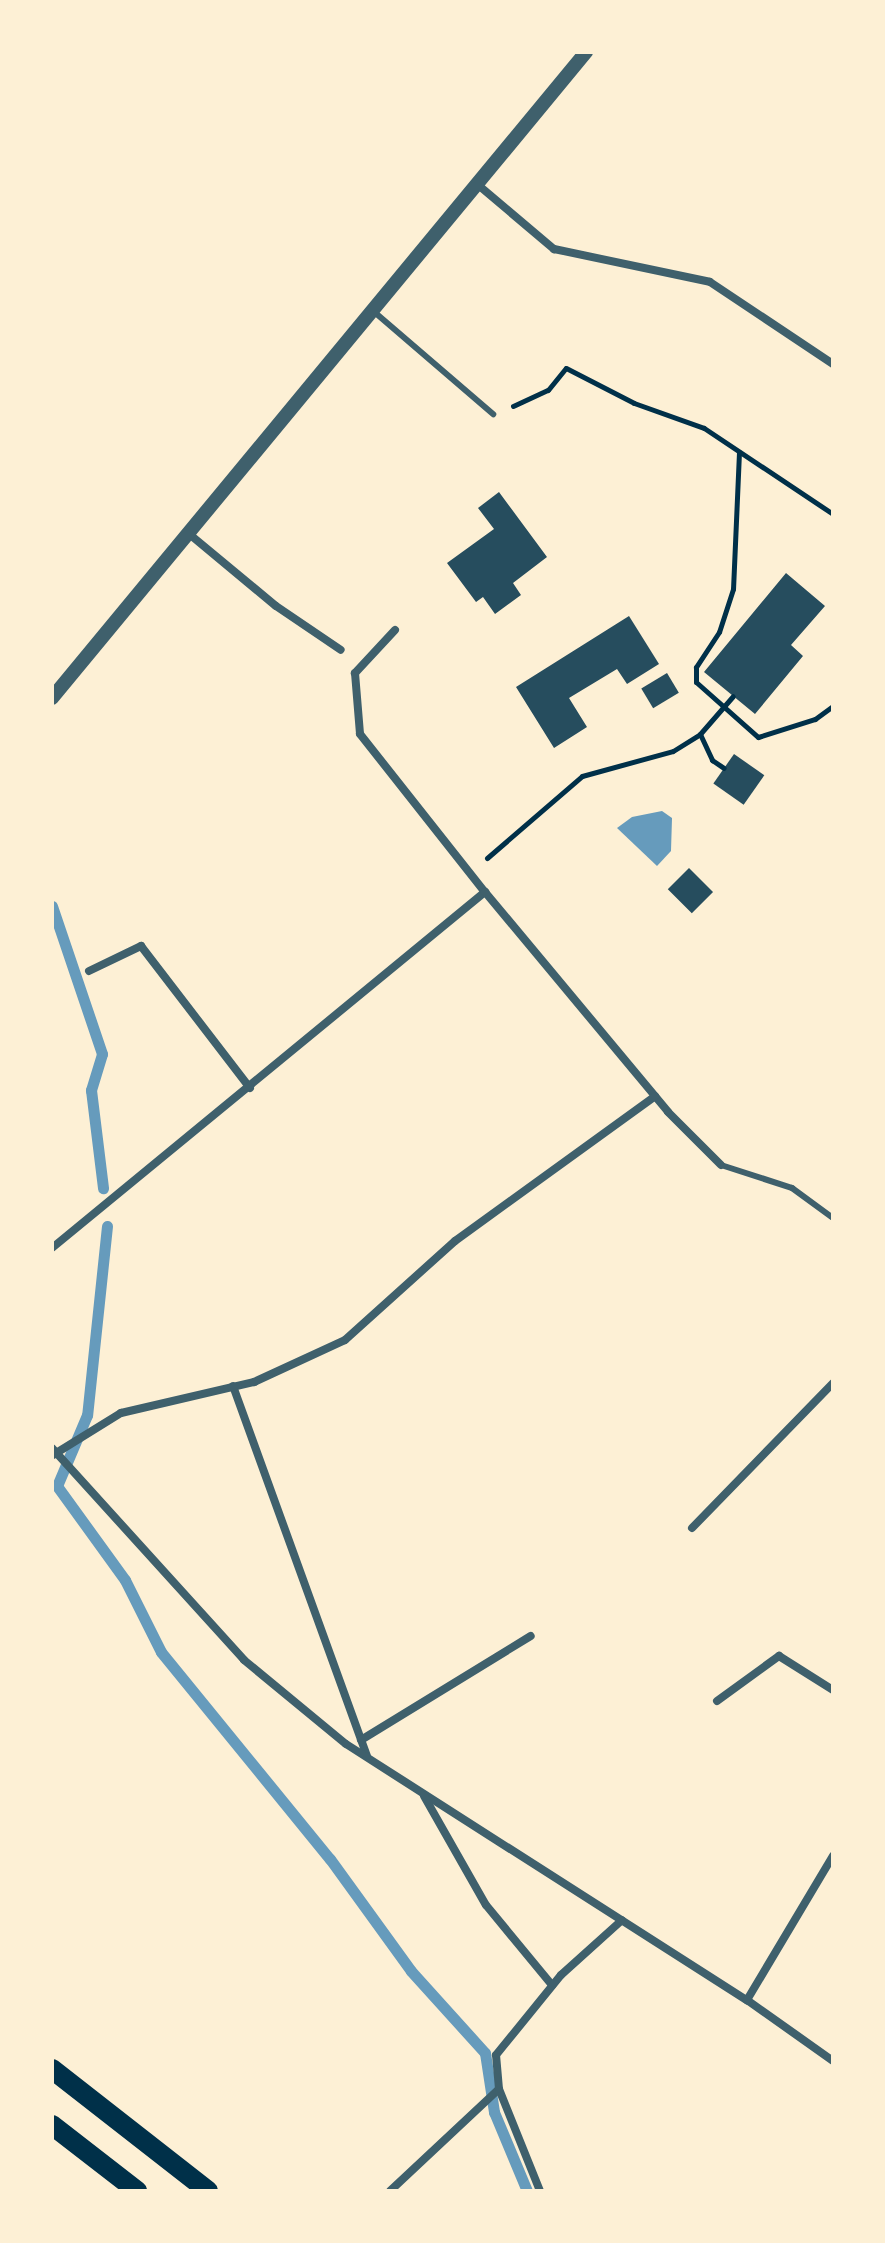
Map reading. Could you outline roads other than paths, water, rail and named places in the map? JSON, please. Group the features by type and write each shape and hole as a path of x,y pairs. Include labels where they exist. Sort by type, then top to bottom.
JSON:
{"main road":[{"path":"52,2069 208,2191"},
{"path":"52,2125 137,2191"}],"street":[{"path":"52,698 586,52"},
{"path":"476,183 554,249 710,282 833,364"},
{"path":"188,533 276,606 341,650"},
{"path":"395,630 355,673 360,734 485,892 655,1096 721,1165"},
{"path":"52,1248 485,892"},
{"path":"89,971 141,946 250,1088"},
{"path":"655,1096 455,1241 345,1340 254,1382 121,1413 54,1452 244,1660 367,1758 747,2000 833,2061"},
{"path":"692,1528 833,1383"},
{"path":"233,1386 367,1758"},
{"path":"361,1740 531,1636"},
{"path":"717,1701 779,1656 833,1690"},
{"path":"421,1792 486,1905 552,1985"},
{"path":"747,2000 833,1856"},
{"path":"540,2191 499,2089 496,2055 552,1985 622,1920"},
{"path":"390,2191 499,2089"}],"lane":[{"path":"372,310 493,414"},
{"path":"721,1165 792,1188 833,1218"}],"water":[{"path":"662,811 672,818 671,851 657,866 617,828 632,817"}],"waterway":[{"path":"52,906 102,1054 91,1090 103,1188"},
{"path":"107,1226 87,1415 57,1486 125,1580 161,1652 330,1859 411,1971 485,2053 494,2112 527,2191"}]}
